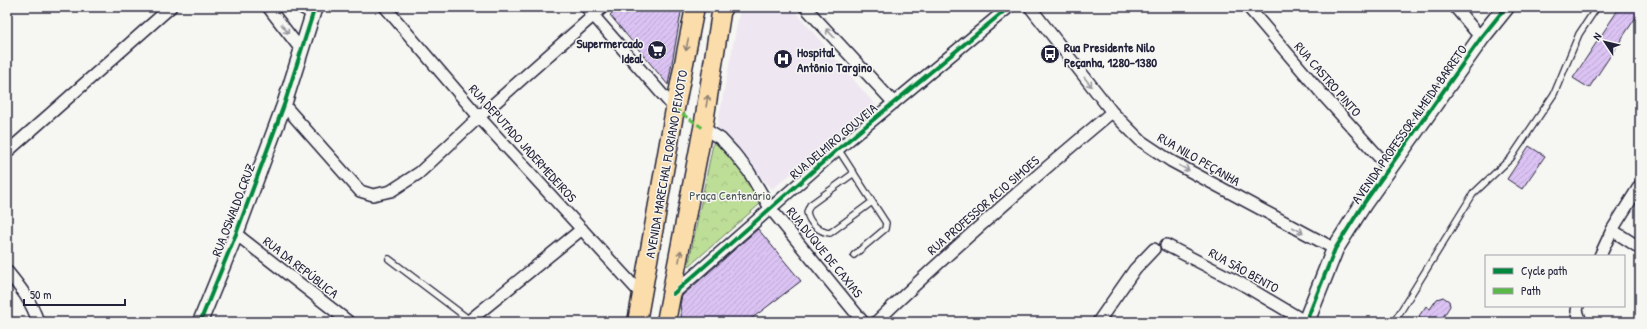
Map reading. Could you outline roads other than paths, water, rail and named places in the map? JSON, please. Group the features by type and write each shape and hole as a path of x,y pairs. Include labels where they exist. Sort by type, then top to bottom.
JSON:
{"main road":[{"name":"AVENIDA MARECHAL FLORIANO PEIXOTO","path":"637,322 695,7"},
{"path":"666,322 673,294 703,128 722,7"},
{"name":"AVENIDA PROFESSOR ALMEIDA BARRETO","path":"1306,322 1335,249 1388,167 1481,38 1506,7"}],"street":[{"path":"7,152 171,7"},
{"path":"268,7 302,51"},
{"name":"RUA DEPUTADO JADERMEDEIROS","path":"385,7 479,117 642,296"},
{"path":"284,105 360,192 373,195 391,191 419,173 590,11 603,7"},
{"path":"805,7 894,103"},
{"name":"RUA DELMIRO GOUVEIA","path":"673,294 838,149 1009,7"},
{"name":"RUA NILO PEÇANHA","path":"1030,7 1112,112 1141,141 1171,161 1335,249"},
{"name":"RUA CASTRO PINTO","path":"1248,7 1323,95 1388,167"},
{"path":"1456,7 1481,38"},
{"name":"RUA OSWALDO CRUZ","path":"200,322 236,234 284,105 302,51 310,9"},
{"path":"590,11 675,109"},
{"name":"RUA PROFESSOR ACIO SIMOES","path":"876,322 928,271 1112,112"},
{"name":"RUA DUQUE DE CAXIAS","path":"703,128 721,139 734,153 749,172 770,208 863,322"},
{"path":"1600,255 1612,230 1640,185"},
{"path":"471,321 582,229"},
{"path":"1612,230 1640,248"},
{"name":"RUA DA REPÚBLICA","path":"236,234 349,322"},
{"name":"RUA SÃO BENTO","path":"1166,245 1242,284 1306,322"},
{"path":"1098,322 1135,270 1154,249"},
{"path":"7,271 25,294 35,312 38,322"},
{"path":"1577,309 1581,322"}],"lane":[{"path":"1394,322 1473,194 1510,158 1554,94 1579,34 1597,7"},
{"path":"838,149 886,223 885,229 854,254"},
{"path":"854,173 810,205 807,212 808,216 820,231 830,233 872,202"},
{"path":"389,259 471,321"}],"place":[{"name":"Supermercado Ideal","path":"657,50"},
{"name":"Rua Presidente Nilo Peçanha, 1280-1380","path":"1050,54"},
{"name":"Hospital Antônio Targino","path":"783,59"}],"park label":[{"name":"Praça Centenário","path":"730,195"}]}
